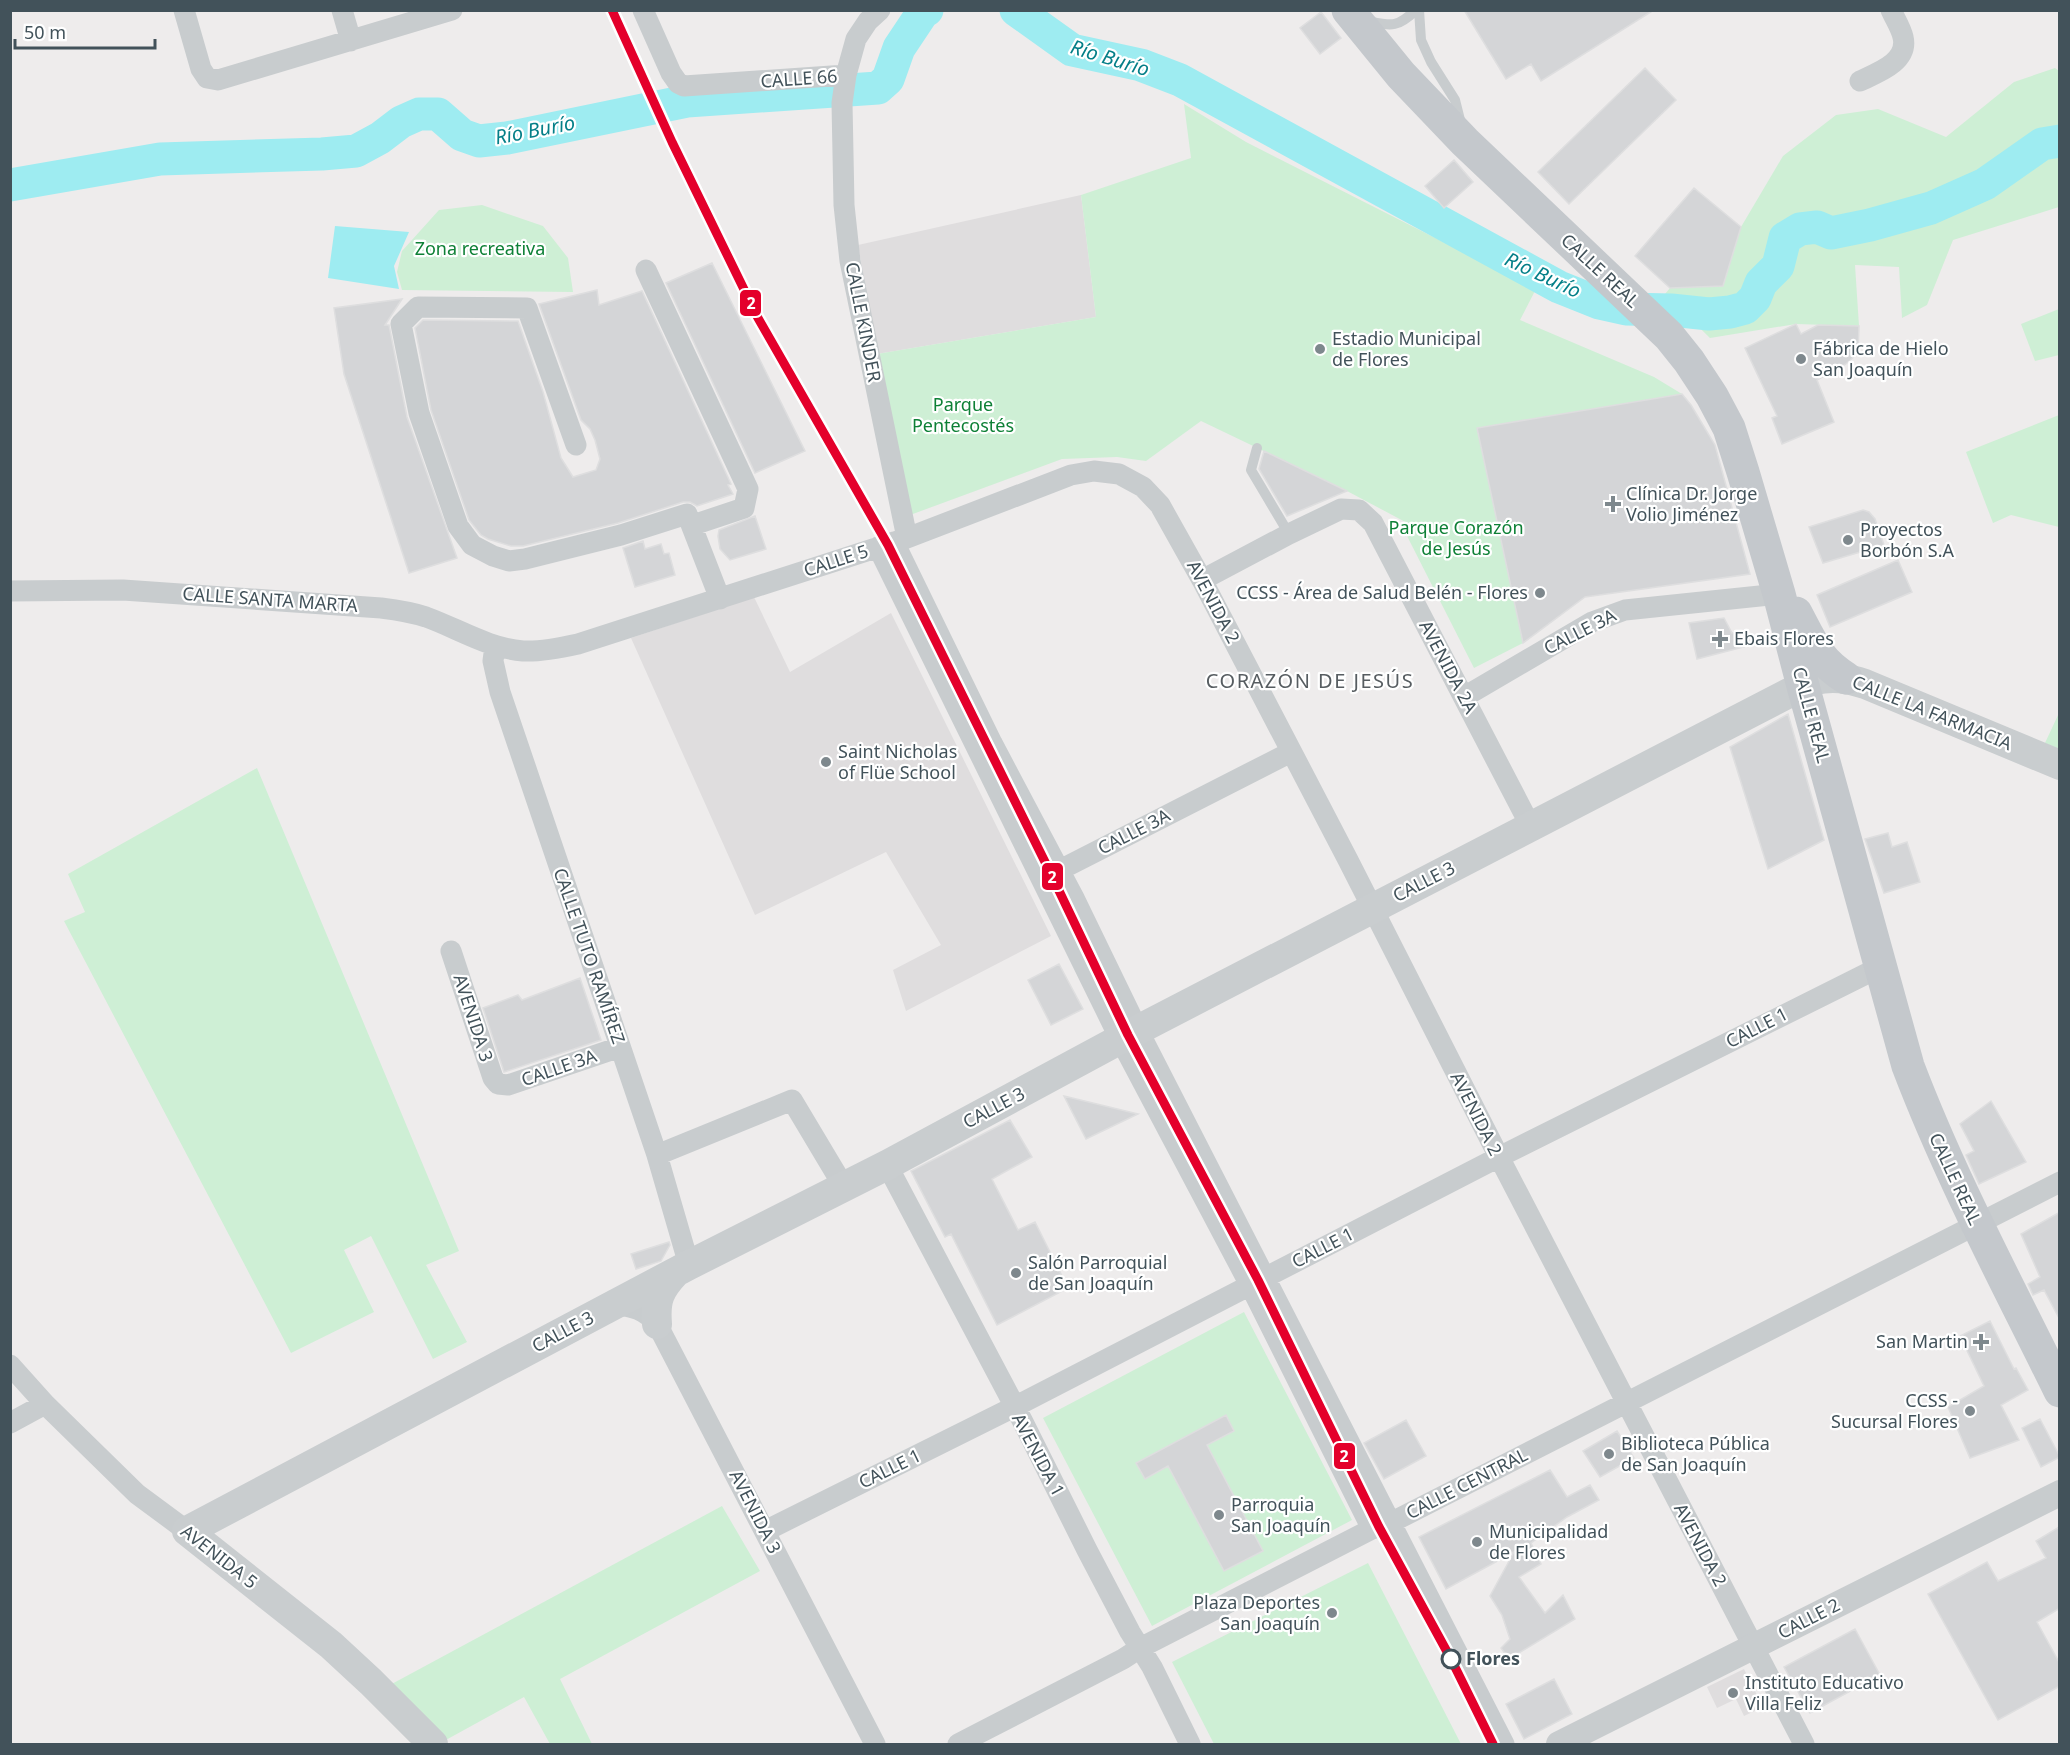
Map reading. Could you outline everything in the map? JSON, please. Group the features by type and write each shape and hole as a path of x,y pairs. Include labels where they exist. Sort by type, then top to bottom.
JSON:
{"main road":[{"name":"CALLE REAL","path":"1355,13 1401,75 1465,142 1669,336 1712,396 1729,428 1779,594 1908,1066 1931,1127 2060,1391"},
{"path":"1779,594 1791,604 1810,643 1823,660 1846,678"},
{"name":"CALLE LA FARMACIA","path":"1803,686 1826,678 1846,678 2060,765"},
{"name":"CALLE 3","path":"187,1531 682,1269 887,1165 1129,1035 1803,686"},
{"path":"657,1324 656,1307 660,1293 665,1284 682,1269"},
{"name":"AVENIDA 5","path":"187,1531 331,1645 433,1744"}],"street":[{"path":"184,10 201,69 207,78 212,80 452,10"},
{"path":"342,10 351,41"},
{"name":"CALLE 66","path":"643,10 678,83 684,86 846,75 856,39 868,21 880,10"},
{"path":"1860,81 1887,69 1901,55 1904,39 1891,10"},
{"name":"CALLE KINDER","path":"846,75 842,103 844,205 850,261 893,543 992,743 1051,874 1129,1035 1381,1526 1504,1744"},
{"path":"646,270 748,489 744,508 693,525"},
{"path":"576,445 527,308 418,308 401,324 419,413 458,526 472,545 509,561 525,559 621,535 687,514 720,599"},
{"name":"CALLE 5","path":"523,651 550,650 578,644 720,599 893,543 1071,475 1094,471 1119,474 1143,487"},
{"name":"AVENIDA 2","path":"1143,487 1160,505 1202,580 1804,1744"},
{"name":"AVENIDA 2A","path":"1289,534 1341,509 1359,510 1373,523 1531,827"},
{"path":"1202,580 1289,534"},
{"name":"CALLE SANTA MARTA","path":"10,591 123,590 381,608 405,611 429,618 495,646 523,651"},
{"name":"CALLE 3A","path":"1464,697 1592,622 1612,614 1625,610 1779,594"},
{"name":"CALLE TUTO RAMÍREZ","path":"495,646 494,662 500,692 657,1155 682,1269"},
{"name":"CALLE 3A","path":"1051,874 1291,752"},
{"name":"AVENIDA 3","path":"452,951 493,1078 498,1084"},
{"name":"CALLE 1","path":"765,1531 1014,1407 1499,1157 1882,966"},
{"name":"CALLE 3A","path":"498,1084 508,1085 620,1047"},
{"path":"657,1155 792,1100 844,1187"},
{"name":"AVENIDA 1","path":"887,1165 1190,1744"},
{"name":"CALLE CENTRAL","path":"958,1744 1140,1648 2060,1182"},
{"path":"614,1305 640,1310 657,1324"},
{"name":"AVENIDA 3","path":"657,1324 875,1744"},
{"name":"AVENIDA 5","path":"10,1365 45,1404 137,1494 187,1531"},
{"path":"10,1424 45,1404"},
{"name":"CALLE 2","path":"1559,1744 2060,1492"}],"lane":[{"path":"1355,13 1393,26 1405,21 1417,10"},
{"path":"1417,10 1421,40 1431,62 1455,100 1465,142"},
{"path":"1257,448 1251,470 1289,534"}],"shaded area":[{"path":"1081,195 1096,317 877,354 858,245"},
{"name":"Saint Nicholas of Flüe School","path":"754,597 790,672 891,613 1051,936 906,1011 893,970 941,945 886,852 755,915 631,638"},
{"name":"Instituto Educativo Villa Feliz","path":"1744,1669 1763,1707 1744,1716 1736,1699 1717,1708 1707,1687"}],"green space":[{"path":"2055,68 2059,71 2059,207 1953,240 1927,305 1902,318 1899,267 1855,265 1859,326 1796,324 1710,338 1665,294 1670,288 1723,286 1741,227 1783,156 1836,115 1878,109 1946,137 2014,82"},
{"path":"1184,104 1246,142 1536,289 1520,320 1654,377 1682,394 1477,428 1523,643 1474,668 1404,530 1411,525 1347,491 1201,421 1146,461 1117,457 1062,459 902,518 877,354 1096,317 1081,195 1191,158"},
{"name":"Zona recreativa","path":"482,205 543,226 568,258 573,292 402,290 397,272 402,251 439,210"},
{"path":"2059,309 2059,355 2035,361 2021,324"},
{"path":"2059,415 2059,527 2011,515 1993,523 1966,452"},
{"path":"2059,713 2059,749 2045,743"},
{"path":"257,768 459,1251 426,1265 467,1342 433,1359 371,1236 344,1250 374,1312 291,1353 64,921 85,912 68,874"},
{"path":"1244,1312 1352,1520 1152,1626 1043,1418","holes":["1226,1416 1234,1431 1207,1445 1263,1551 1224,1571 1168,1466 1145,1478 1136,1463"]},
{"path":"722,1506 760,1571 560,1679 592,1744 550,1744 524,1697 444,1741 388,1686"},
{"name":"Plaza Deportes San Joaquín","path":"1368,1563 1461,1744 1214,1744 1172,1662"}],"water":[{"path":"335,226 409,232 394,266 399,289 328,278"}],"building":[{"path":"1464,10 1654,10 1541,81 1531,64 1506,79"},
{"path":"1321,12 1341,38 1320,54 1300,28"},
{"path":"1645,68 1676,100 1569,204 1538,172"},
{"path":"1454,160 1473,182 1444,208 1425,186"},
{"path":"1694,188 1741,227 1723,286 1670,288 1635,256"},
{"path":"712,263 805,451 755,473 666,283"},
{"path":"597,290 599,305 642,291 731,484 728,485 733,494 697,506 690,502 683,502 618,523 523,546 511,546 488,539 481,535 469,520 431,410 415,328 423,320 518,321 543,392 561,458 573,477 596,470 600,459 590,429 581,420 539,304"},
{"path":"402,299 385,325 389,325 407,417 457,558 409,573 344,374 334,308"},
{"name":"Fábrica de Hielo San Joaquín","path":"1796,324 1801,334 1818,325 1859,326 1858,353 1846,364 1817,380 1834,422 1782,444 1772,418 1777,416 1745,348"},
{"name":"Clínica Dr. Jorge Volio Jiménez","path":"1682,394 1715,445 1750,574 1585,597 1523,643 1477,428"},
{"path":"1264,451 1347,491 1287,516 1259,469"},
{"name":"Proyectos Borbón S.A","path":"1863,510 1869,512 1875,519 1884,545 1823,563 1809,527"},
{"path":"755,516 766,549 730,560 720,549 719,530"},
{"path":"643,541 645,549 661,544 664,554 669,553 675,575 635,587 623,548"},
{"path":"1898,560 1912,592 1830,627 1817,595"},
{"name":"Ebais Flores","path":"1724,618 1732,633 1745,630 1751,645 1697,659 1689,623"},
{"path":"1788,714 1824,840 1768,869 1730,747"},
{"path":"1888,833 1892,847 1907,842 1920,882 1884,893 1865,839"},
{"path":"1059,964 1083,1009 1051,1025 1028,980"},
{"path":"580,978 601,1040 504,1072 483,1008 518,995 522,1000"},
{"path":"1064,1096 1138,1114 1086,1139"},
{"path":"1991,1101 2026,1162 1979,1184 1966,1155 1974,1151 1960,1124"},
{"path":"1010,1120 1032,1157 992,1179 1018,1230 1035,1222 1068,1288 997,1325 951,1234 945,1237 911,1171"},
{"path":"2060,1212 2060,1320 2044,1290 2033,1295 2028,1284 2040,1277 2021,1234"},
{"path":"669,1242 670,1245 661,1261 636,1269 631,1254"},
{"name":"CCSS - Sucursal Flores","path":"1990,1321 2014,1369 2016,1368 2028,1390 2001,1405 2019,1440 1970,1458 1948,1407 1984,1386 1960,1336"},
{"name":"Parroquia San Joaquín","path":"1226,1415 1234,1431 1207,1445 1263,1551 1224,1571 1168,1466 1145,1479 1136,1463"},
{"path":"2040,1419 2060,1457 2041,1467 2022,1428"},
{"path":"1406,1420 1426,1456 1384,1479 1364,1443"},
{"name":"Biblioteca Pública de San Joaquín","path":"1617,1431 1634,1458 1600,1477 1583,1451"},
{"path":"1550,1470 1567,1497 1590,1485 1599,1500 1567,1517 1531,1543 1541,1564 1519,1577 1545,1613 1563,1595 1575,1619 1509,1659 1501,1648 1510,1639 1502,1615 1490,1596 1514,1552 1446,1589 1419,1537"},
{"path":"2059,1527 2060,1608 2037,1622 2060,1664 2060,1686 1998,1720 1928,1594 1987,1562 1998,1581 2046,1558 2036,1541"},
{"path":"1855,1629 1880,1675 1810,1713 1784,1667"},
{"path":"1554,1679 1572,1714 1524,1739 1506,1704"}],"waterway":[{"name":"Río Burío","path":"10,185 160,159 356,151 380,138 401,122 419,114 438,114 462,135 479,141 507,138 687,101 878,88 888,79 899,48 923,12 927,10"},
{"name":"Río Burío","path":"1016,10 1072,50 1141,65 1180,80 1559,287 1599,303 1626,309 1709,314 1745,308 1755,298 1761,283 1778,266 1785,238 1800,229 1817,227 1831,233 1931,208 1985,184 2042,144 2060,141"}],"rail line":[{"name":"2","path":"612,10 672,142 758,318 888,545 1128,1035 1258,1280 1379,1527 1451,1659 1493,1744"}],"place":[{"name":"Estadio Municipal de Flores","path":"1320,349"},
{"name":"Fábrica de Hielo San Joaquín","path":"1801,359"},
{"name":"Clínica Dr. Jorge Volio Jiménez","path":"1613,504"},
{"name":"Proyectos Borbón S.A","path":"1848,540"},
{"name":"CCSS - Área de Salud Belén - Flores","path":"1540,593"},
{"name":"Ebais Flores","path":"1720,639"},
{"name":"Saint Nicholas of Flüe School","path":"826,762"},
{"name":"Salón Parroquial de San Joaquín","path":"1016,1273"},
{"name":"San Martin","path":"1981,1342"},
{"name":"CCSS - Sucursal Flores","path":"1970,1411"},
{"name":"Biblioteca Pública de San Joaquín","path":"1609,1454"},
{"name":"Parroquia San Joaquín","path":"1219,1515"},
{"name":"Municipalidad de Flores","path":"1477,1542"},
{"name":"Plaza Deportes San Joaquín","path":"1332,1613"},
{"name":"Flores","path":"1451,1659"},
{"name":"Instituto Educativo Villa Feliz","path":"1733,1693"}],"district":[{"name":"CORAZÓN DE JESÚS","path":"1310,681"}],"park label":[{"name":"Parque Pentecostés","path":"963,415"},
{"name":"Parque Corazón de Jesús","path":"1456,538"}]}
